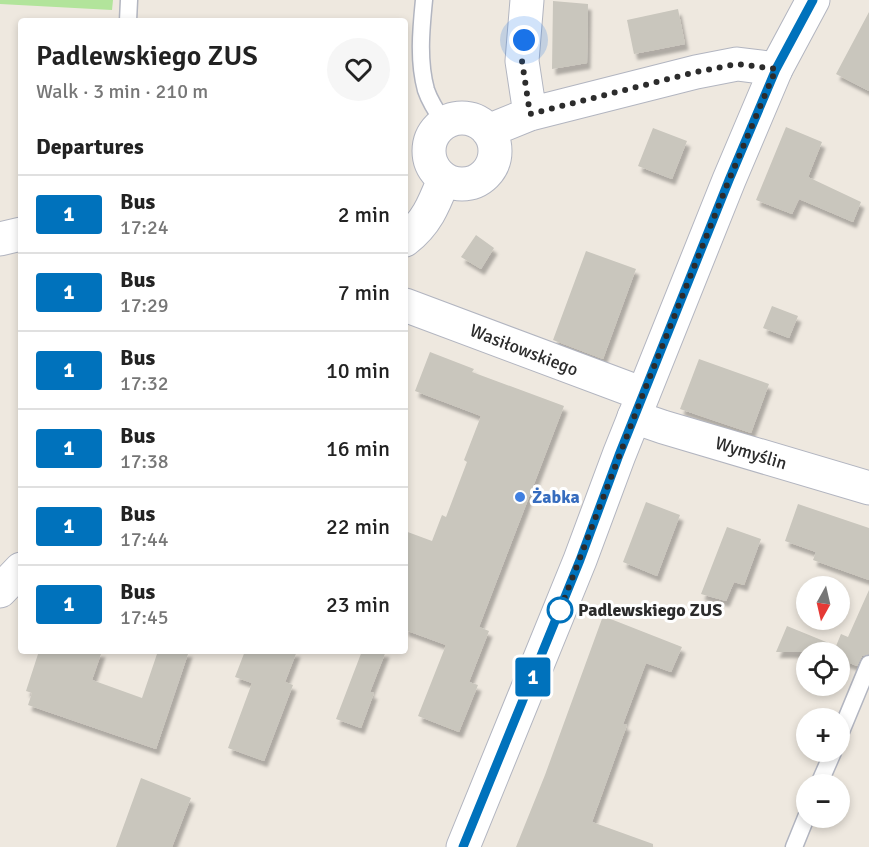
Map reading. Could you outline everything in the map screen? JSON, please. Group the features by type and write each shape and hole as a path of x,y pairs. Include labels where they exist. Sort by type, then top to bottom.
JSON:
{"street":[{"path":"527,0 522,61 530,114"},
{"path":"463,847 580,560 729,180 776,69 813,0"},
{"path":"488,131 530,114 696,72 737,64 776,69"},
{"path":"458,119 469,119 479,123 488,131 495,152 493,163 487,173 478,180 467,184 455,183 444,179 435,171 430,161 426,140 458,119"},
{"path":"408,238 429,214 444,179"},
{"path":"0,239 18,235"},
{"name":"Wasiłowskiego","path":"408,306 639,406"},
{"name":"Wymyślin","path":"639,406 663,427 869,488"},
{"path":"0,591 18,572"}],"lane":[{"path":"128,18 129,0"},
{"path":"424,0 421,58 427,91 436,111 426,140"},
{"path":"850,710 869,664"},
{"path":"794,847 802,828"}],"green space":[{"path":"0,0 113,0 112,10 0,4"}],"building":[{"path":"553,1 588,4 587,63 552,69"},
{"path":"678,9 685,44 634,54 627,20"},
{"path":"869,12 869,91 836,74"},
{"path":"786,127 822,142 808,177 861,202 853,222 799,199 792,214 756,200"},
{"path":"653,128 687,141 672,179 638,166"},
{"path":"476,235 494,248 481,269 461,257"},
{"path":"586,251 636,269 603,359 553,340"},
{"path":"772,306 798,316 789,338 763,328"},
{"path":"430,352 474,369 472,372 564,406 479,627 489,631 469,682 478,685 459,732 418,716 446,645 408,631 408,532 432,541 442,515 446,517 467,462 464,460 481,416 415,391"},
{"path":"699,359 769,384 751,433 680,409"},
{"path":"646,502 680,515 657,576 623,562"},
{"path":"798,504 869,528 869,580 813,560 816,552 785,541"},
{"path":"727,527 761,539 744,585 734,582 726,601 701,594"},
{"path":"869,590 869,654 862,656 857,666 850,663 850,642 838,642 841,634 848,637"},
{"path":"603,616 682,647 671,672 646,663 623,724 627,725 592,822 653,844 653,847 516,847 545,775"},
{"path":"787,626 826,642 796,642 796,652 776,652"},
{"path":"38,654 101,654 92,680 142,698 157,654 188,654 156,749 28,705 32,693 26,691"},
{"path":"244,654 296,654 285,682 293,685 264,761 228,748 252,683 235,677"},
{"path":"361,654 385,654 370,692 374,693 361,728 336,719"},
{"path":"141,778 191,798 172,847 116,847"}],"bus line":[{"name":"1","path":"463,847 580,560 619,455 729,180 776,69 813,0"}],"place":[{"name":"Żabka","path":"520,497"},
{"name":"Padlewskiego ZUS","path":"560,610"}],"route":[{"path":"524,40 522,61 530,114 696,72 737,64 776,69 643,394 560,610"}]}
